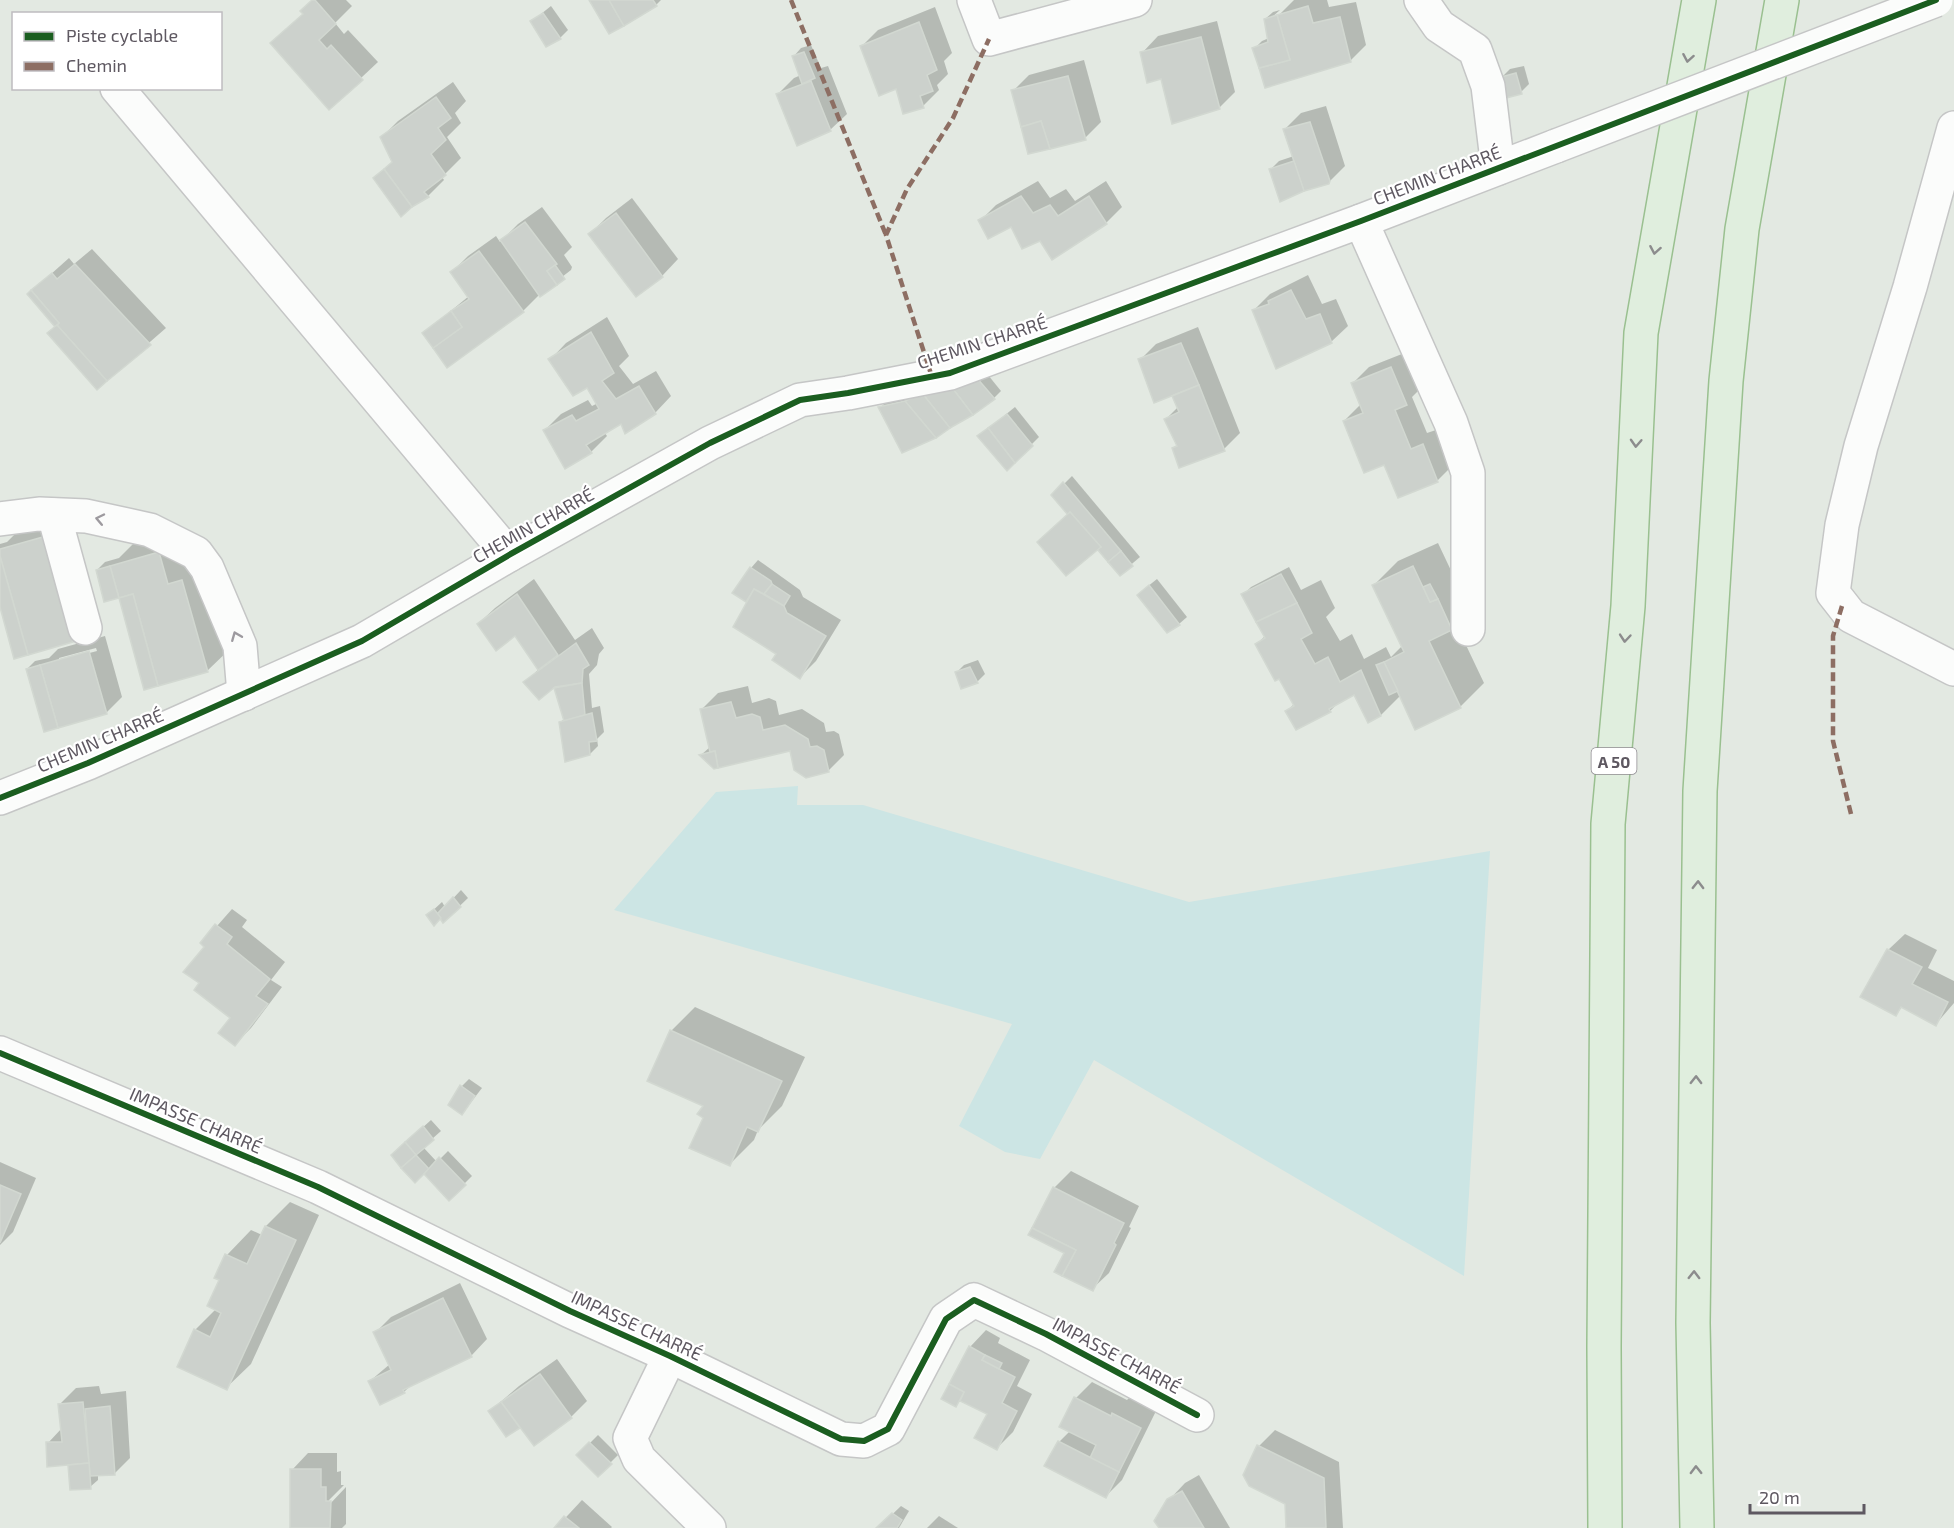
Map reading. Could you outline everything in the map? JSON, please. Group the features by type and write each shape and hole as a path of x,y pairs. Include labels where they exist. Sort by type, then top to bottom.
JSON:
{"highway":[{"name":"A 50","path":"1605,1528 1608,824 1628,606 1641,333 1699,0"},
{"path":"1697,1528 1693,1323 1700,791 1727,369 1742,229 1782,0"}],"street":[{"path":"974,0 989,39 1135,0"},
{"path":"1421,0 1439,26 1475,50 1488,86 1498,168"},
{"name":"CHEMIN CHARRÉ","path":"0,798 88,763 362,641 509,555 710,443 800,400 950,373 1361,221 1936,0"},
{"path":"119,90 509,555"},
{"path":"1954,128 1910,287 1861,446 1842,525 1833,582 1833,593 1851,616 1954,669"},
{"path":"1361,221 1447,412 1468,473 1468,629"},
{"path":"0,519 39,514 86,516 150,530 196,553 207,568 240,646 244,694"},
{"path":"54,515 85,628"},
{"name":"IMPASSE CHARRÉ","path":"0,1053 318,1187 570,1311 670,1356 841,1439 864,1441 888,1429 946,1319 974,1300 1046,1334 1197,1415"},
{"name":"IMPASSE CHARRÉ","path":"670,1356 630,1438 639,1459 709,1528"}],"shaded area":[{"path":"798,786 797,805 863,805 1189,902 1490,851 1464,1276 1094,1060 1040,1159 1005,1152 959,1126 1012,1024 614,910 716,792"}],"building":[{"path":"315,0 336,24 319,40 327,49 331,45 363,80 329,110 270,43 303,14 300,11"},
{"path":"589,0 609,0 624,26 609,34"},
{"path":"609,0 653,0 657,6 624,26"},
{"path":"1308,6 1313,23 1340,17 1351,62 1265,88 1259,68 1290,60 1277,15"},
{"path":"543,13 561,39 546,47 530,21"},
{"path":"1277,15 1290,60 1259,68 1252,48 1268,42 1264,19"},
{"path":"919,22 937,70 927,75 933,91 920,96 924,108 903,114 896,89 879,96 860,46"},
{"path":"1201,37 1220,109 1172,124 1161,79 1147,83 1140,52"},
{"path":"804,52 815,78 802,84 792,56"},
{"path":"1516,73 1522,94 1506,98 1501,77"},
{"path":"1068,76 1086,140 1050,149 1041,121 1021,127 1011,90"},
{"path":"811,81 831,131 797,146 776,94"},
{"path":"436,97 451,118 438,128 446,140 431,154 446,175 424,192 429,197 412,207 384,169 392,162 380,137"},
{"path":"1041,121 1050,149 1028,154 1021,127"},
{"path":"1310,122 1330,181 1329,184 1304,191 1283,129"},
{"path":"1294,161 1304,191 1280,202 1269,169"},
{"path":"384,169 412,207 401,217 373,178"},
{"path":"1021,196 1033,213 1050,205 1058,216 1089,196 1107,224 1052,260 1040,241 1022,249 1011,227 988,239 978,220"},
{"path":"616,213 663,277 636,297 588,234"},
{"path":"525,222 557,264 547,271 557,285 540,297 500,240"},
{"path":"479,251 524,312 447,368 433,348 462,327 451,311 469,299 450,272"},
{"path":"75,264 151,345 107,381 57,325 59,323 31,290 52,273 57,279"},
{"path":"555,265 565,279 557,285 547,271"},
{"path":"31,290 59,323 55,327 27,294"},
{"path":"1291,290 1306,319 1320,314 1332,343 1276,369 1252,310 1269,304 1268,301"},
{"path":"451,311 462,327 433,348 422,333"},
{"path":"57,325 107,381 97,390 47,333"},
{"path":"591,332 614,373 602,381 616,399 639,386 656,414 625,434 621,424 586,445 592,453 565,469 543,430 572,415 576,421 599,409 587,388 573,396 548,359"},
{"path":"1181,343 1199,385 1154,403 1138,359"},
{"path":"1391,367 1407,405 1395,410 1411,449 1423,444 1438,482 1398,498 1384,465 1364,473 1343,421 1363,413 1351,383"},
{"path":"976,377 995,399 973,415 950,385"},
{"path":"950,385 973,415 950,428 922,393"},
{"path":"1199,385 1225,451 1179,468 1172,448 1177,446 1164,419 1179,412 1172,396"},
{"path":"922,393 950,428 936,438 905,401"},
{"path":"905,401 936,438 902,453 878,407"},
{"path":"1007,414 1033,446 1015,463 988,428"},
{"path":"988,428 1015,463 1007,471 977,436"},
{"path":"1063,482 1121,551 1108,562 1097,549 1101,547 1070,512 1068,515 1051,495"},
{"path":"1070,512 1101,547 1066,576 1037,542"},
{"path":"43,537 73,642 28,655 0,549"},
{"path":"1121,551 1133,566 1120,576 1108,562"},
{"path":"159,552 168,584 182,580 208,672 158,686 133,594 119,598 110,566"},
{"path":"0,556 28,655 14,659 0,607"},
{"path":"110,566 119,598 104,602 96,570"},
{"path":"1413,566 1430,602 1438,599 1452,630 1429,641 1461,708 1415,730 1384,662 1404,652 1372,585"},
{"path":"750,567 772,584 764,594 754,589 746,602 732,593"},
{"path":"1281,574 1297,603 1256,622 1241,594"},
{"path":"772,584 790,596 784,606 764,594"},
{"path":"1430,584 1438,599 1430,602 1423,587"},
{"path":"1149,585 1180,625 1167,633 1137,595"},
{"path":"754,589 784,606 787,613 826,636 800,679 772,660 776,654 733,627"},
{"path":"133,594 158,686 144,690 119,598"},
{"path":"517,594 558,655 538,670 515,636 496,651 477,624"},
{"path":"1297,603 1312,633 1301,639 1315,664 1328,657 1340,682 1361,670 1381,716 1368,723 1354,695 1329,709 1331,712 1296,730 1285,711 1294,706 1279,679 1275,681 1255,644 1265,638 1256,622"},
{"path":"576,643 589,665 583,669 582,683 555,687 539,700 523,682"},
{"path":"89,651 107,714 58,728 40,665"},
{"path":"1384,662 1398,691 1389,695 1376,665"},
{"path":"40,665 58,728 44,732 26,669"},
{"path":"970,667 978,683 961,689 955,672"},
{"path":"582,683 585,715 564,721 554,688"},
{"path":"731,702 736,718 752,714 760,717 763,730 785,725 808,739 810,747 817,746 824,750 829,772 806,778 794,770 790,751 718,768 715,751 710,752 700,709"},
{"path":"592,713 597,741 589,742 590,755 565,762 559,722"},
{"path":"715,751 718,768 714,769 699,755"},
{"path":"453,897 461,907 443,923 437,914"},
{"path":"434,909 441,918 434,926 426,915"},
{"path":"215,924 232,937 227,944 270,979 256,996 268,1004 235,1046 218,1033 230,1018 194,990 199,983 183,972 204,947 200,943"},
{"path":"1887,949 1922,967 1912,984 1948,1002 1936,1026 1901,1007 1896,1016 1860,997"},
{"path":"670,1030 782,1081 758,1132 747,1127 730,1166 689,1148 703,1118 697,1114 703,1106 647,1081"},
{"path":"460,1085 475,1096 462,1115 448,1105"},
{"path":"423,1126 434,1140 416,1155 405,1142"},
{"path":"405,1142 416,1155 401,1168 391,1155"},
{"path":"416,1155 429,1169 415,1183 401,1168"},
{"path":"439,1157 466,1185 449,1201 424,1174"},
{"path":"0,1185 21,1194 0,1243"},
{"path":"1053,1187 1124,1223 1114,1243 1116,1245 1093,1291 1062,1276 1076,1250 1032,1228"},
{"path":"265,1226 296,1240 227,1390 177,1367 194,1329 210,1337 221,1313 207,1306 219,1280 214,1278 225,1254 247,1264"},
{"path":"1032,1228 1076,1250 1062,1276 1054,1272 1064,1253 1028,1235"},
{"path":"443,1298 472,1357 403,1390 405,1393 380,1405 368,1381 391,1370 373,1332"},
{"path":"969,1346 985,1355 982,1360 1015,1377 1002,1403 1017,1411 997,1450 974,1438 987,1414 960,1401 964,1392 949,1384"},
{"path":"985,1355 1002,1363 999,1369 982,1360"},
{"path":"540,1374 572,1418 534,1446 501,1402"},
{"path":"949,1384 964,1392 956,1407 941,1399"},
{"path":"1074,1397 1141,1428 1119,1472 1090,1458 1096,1445 1059,1427"},
{"path":"83,1402 89,1463 47,1467 46,1442 62,1442 58,1404"},
{"path":"501,1402 520,1428 506,1437 488,1411"},
{"path":"110,1406 115,1475 90,1476 85,1409"},
{"path":"1058,1441 1119,1472 1106,1498 1044,1466"},
{"path":"589,1442 612,1464 598,1477 576,1455"},
{"path":"1257,1445 1324,1478 1326,1528 1286,1528 1285,1504 1249,1486 1243,1475"},
{"path":"89,1463 91,1489 70,1490 68,1465"},
{"path":"290,1469 321,1469 321,1487 326,1487 326,1501 331,1501 330,1528 290,1528"},
{"path":"1182,1491 1204,1528 1159,1528 1154,1521 1167,1499"},
{"path":"892,1513 902,1520 897,1528 876,1528"},
{"path":"564,1516 579,1528 554,1528"}],"marked path":[{"path":"791,0 886,235"},
{"path":"932,377 886,235 907,189 953,118 989,39"},
{"path":"1842,606 1833,636 1833,741 1851,814"}],"cycle path":[{"path":"0,798 88,763 362,641 509,555 710,443 800,400 950,373 1361,221 1936,0"},
{"path":"0,1053 318,1187 570,1311 670,1356 841,1439 864,1441 888,1429 946,1319 974,1300 1046,1334 1197,1415"}]}
